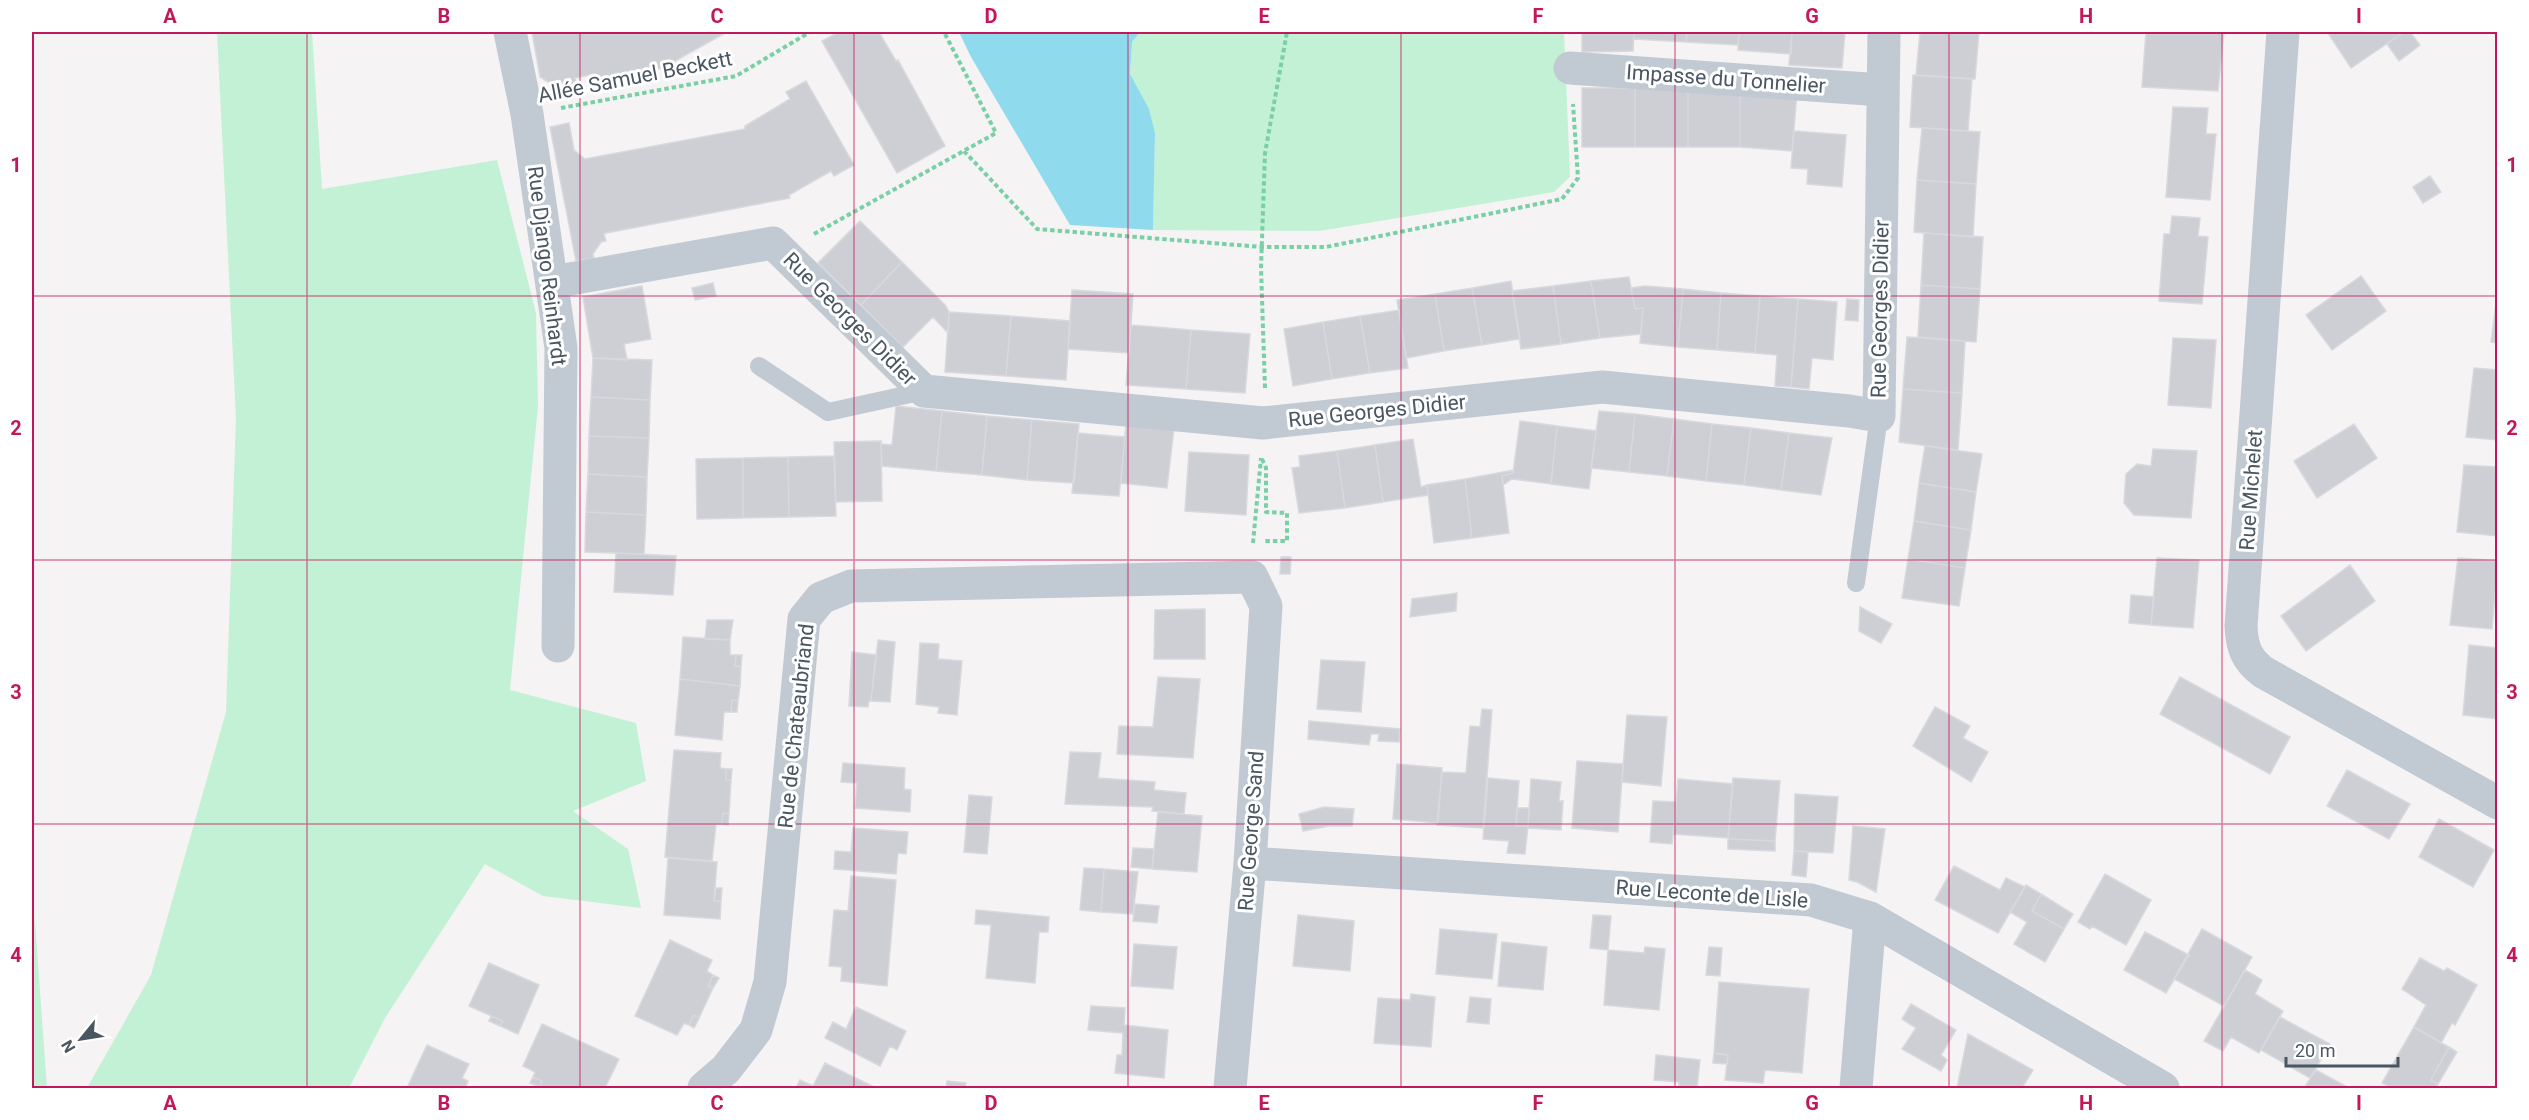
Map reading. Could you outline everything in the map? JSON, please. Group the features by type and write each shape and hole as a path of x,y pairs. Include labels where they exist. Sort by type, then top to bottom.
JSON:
{"street":[{"name":"Rue Django Reinhardt","path":"510,32 527,114 561,348 558,646"},
{"name":"Rue Georges Didier","path":"553,282 773,243 924,391 1263,423 1602,387 1849,411 1879,416 1884,32"},
{"name":"Rue Michelet","path":"2283,32 2242,614 2242,647 2252,664 2263,672 2498,803"},
{"name":"Impasse du Tonnelier","path":"1570,68 1882,90"},
{"name":"Rue George Sand","path":"1230,1089 1250,862 1266,606 1252,577"},
{"name":"Rue de Chateaubriand","path":"704,1089 726,1069 756,1030 770,982 804,619 821,598 851,586 1252,577"},
{"name":"Rue Leconte de Lisle","path":"1250,862 1811,900 1870,918 2163,1089"},
{"path":"1856,1089 1870,918"}],"lane":[{"path":"759,366 828,412 924,391"},
{"path":"1856,583 1879,416"}],"path":[{"name":"Allée Samuel Beckett","path":"527,114 736,76 810,32"},
{"path":"773,243 802,240 996,133 944,32"},
{"path":"1263,423 1265,399 1262,247 1265,153 1287,32"},
{"path":"964,151 1037,229 1262,247 1326,246 1562,199 1578,178 1570,68"},
{"path":"1253,541 1287,542 1287,513 1266,512 1266,468 1261,455 1255,527"}],"green space":[{"path":"217,32 312,32 322,189 497,160 536,313 538,406 510,690 636,723 646,781 573,811 628,849 641,908 543,896 485,864 385,1018 349,1088 87,1088 151,975 226,712 236,418"},
{"path":"1140,32 1564,32 1570,177 1554,192 1319,231 1153,230 1155,133 1130,74 1132,42"},
{"path":"32,908 35,922 47,1088 32,1088"}],"water":[{"path":"959,32 1140,32 1132,42 1130,74 1149,109 1155,133 1153,230 1070,225 971,57"}],"building":[{"path":"532,32 727,32 675,61 676,66 596,81 594,74 575,78 576,84 558,88 540,77"},
{"path":"839,32 879,32 896,61 898,60 945,146 897,173 822,41"},
{"path":"1582,32 1634,32 1633,51 1582,52"},
{"path":"1634,32 1687,32 1686,42 1634,39"},
{"path":"1687,32 1739,32 1738,45 1686,42"},
{"path":"1739,32 1792,32 1791,54 1738,50"},
{"path":"1792,32 1845,32 1842,68 1789,65"},
{"path":"1920,32 1979,32 1975,79 1916,75"},
{"path":"2146,32 2224,32 2218,91 2142,87"},
{"path":"2404,32 2351,68 2328,33"},
{"path":"2404,32 2410,32 2420,45 2399,61 2387,44"},
{"path":"1913,75 1972,79 1968,131 1910,127"},
{"path":"806,81 854,165 834,176 831,171 789,195 790,198 606,233 604,234 606,241 601,242 593,254 594,258 576,261 550,127 569,123 574,150 585,159 745,129 745,126 790,99 786,92"},
{"path":"1582,88 1635,88 1635,147 1582,147"},
{"path":"1635,88 1688,88 1688,147 1635,147"},
{"path":"1688,88 1740,88 1740,147 1688,147"},
{"path":"1740,88 1797,93 1792,151 1740,147"},
{"path":"2173,107 2208,108 2206,134 2216,134 2210,200 2166,197"},
{"path":"1922,128 1980,132 1976,184 1917,180"},
{"path":"1794,131 1846,135 1842,187 1807,184 1808,169 1791,168"},
{"path":"2430,176 2441,192 2423,203 2413,187"},
{"path":"1917,180 1976,184 1973,237 1914,232"},
{"path":"2172,216 2200,218 2198,236 2208,237 2202,304 2159,301 2164,234 2170,234"},
{"path":"860,221 902,262 861,305 818,263"},
{"path":"1924,233 1983,237 1980,289 1921,285"},
{"path":"902,262 945,305 949,312 948,333 933,317 903,347 861,305"},
{"path":"2361,276 2386,311 2332,350 2306,315"},
{"path":"1629,277 1635,309 1643,308 1641,334 1600,338 1591,281"},
{"path":"1511,281 1520,339 1482,345 1472,288"},
{"path":"1591,281 1600,338 1561,344 1553,286"},
{"path":"713,283 716,296 695,300 692,288"},
{"path":"1921,285 1980,289 1976,342 1918,337"},
{"path":"642,286 651,339 624,344 627,360 593,358 583,297"},
{"path":"1553,286 1561,344 1521,349 1512,291"},
{"path":"1645,286 1683,289 1678,347 1640,343 1643,308 1635,309 1631,288"},
{"path":"2498,287 2498,343 2491,342"},
{"path":"1472,288 1482,345 1444,351 1435,294"},
{"path":"1683,289 1721,293 1717,350 1678,347"},
{"path":"1072,290 1133,294 1129,353 1068,349"},
{"path":"1721,293 1760,296 1755,353 1717,350"},
{"path":"1435,294 1444,351 1406,358 1397,300"},
{"path":"1760,296 1798,299 1791,387 1775,386 1777,355 1755,353"},
{"path":"1798,299 1837,302 1833,360 1812,358 1809,389 1791,387"},
{"path":"1847,299 1859,300 1858,321 1845,320"},
{"path":"1399,310 1408,368 1370,373 1360,316"},
{"path":"949,312 1011,316 1006,376 945,372"},
{"path":"1011,316 1070,321 1066,380 1006,376"},
{"path":"1360,316 1370,373 1332,379 1323,322"},
{"path":"1323,322 1332,379 1293,386 1284,329"},
{"path":"1131,325 1191,330 1186,389 1126,385"},
{"path":"1191,330 1250,334 1245,393 1186,389"},
{"path":"1907,337 1965,341 1962,393 1903,389"},
{"path":"2173,338 2216,340 2211,408 2168,405"},
{"path":"593,358 652,360 650,400 591,397"},
{"path":"2474,368 2498,370 2498,440 2466,437"},
{"path":"1903,389 1962,393 1958,450 1899,442"},
{"path":"591,397 650,400 649,438 589,436"},
{"path":"896,406 942,411 936,471 882,466 881,444 892,445"},
{"path":"942,411 987,416 982,475 936,471"},
{"path":"1599,411 1635,414 1629,472 1591,468"},
{"path":"1635,414 1674,419 1667,476 1629,472"},
{"path":"987,416 1032,420 1027,480 982,475"},
{"path":"1674,419 1712,424 1706,481 1667,476"},
{"path":"1032,420 1079,424 1074,483 1027,480"},
{"path":"1520,421 1557,426 1551,484 1512,479 1503,485 1502,476 1513,473"},
{"path":"1126,424 1174,428 1167,488 1121,483"},
{"path":"1712,424 1751,428 1744,485 1706,481"},
{"path":"2354,424 2377,458 2317,498 2294,461"},
{"path":"1557,426 1596,431 1589,489 1551,484"},
{"path":"1751,428 1789,433 1781,490 1744,485"},
{"path":"1078,433 1125,437 1119,496 1072,493"},
{"path":"1789,433 1832,438 1821,495 1781,490"},
{"path":"589,436 649,438 647,477 588,474"},
{"path":"1413,439 1421,487 1427,485 1428,495 1383,502 1375,445"},
{"path":"881,441 882,501 836,502 834,442"},
{"path":"1375,445 1383,502 1345,508 1337,451"},
{"path":"1925,446 1982,454 1976,492 1919,483"},
{"path":"2153,449 2197,451 2191,518 2134,515 2124,503 2126,474 2137,464 2151,466"},
{"path":"1337,451 1345,508 1299,513 1292,468 1300,467 1299,456"},
{"path":"1189,452 1249,455 1246,515 1185,511"},
{"path":"834,456 836,516 789,517 788,457"},
{"path":"788,457 789,517 743,518 743,458"},
{"path":"743,458 743,518 697,519 696,459"},
{"path":"2464,465 2498,467 2498,536 2457,532"},
{"path":"1514,470 1513,473 1502,476 1509,533 1472,538 1465,479"},
{"path":"588,474 647,477 646,515 586,512"},
{"path":"1465,479 1472,538 1434,543 1427,485"},
{"path":"1919,483 1976,492 1971,530 1914,521"},
{"path":"586,512 646,515 644,554 585,552"},
{"path":"1914,521 1971,530 1965,568 1908,559"},
{"path":"616,553 676,556 673,595 614,592"},
{"path":"1281,557 1291,557 1290,574 1280,574"},
{"path":"2157,558 2199,560 2193,628 2151,625"},
{"path":"2458,558 2498,561 2492,629 2450,625"},
{"path":"1908,559 1965,568 1959,606 1902,598"},
{"path":"2350,565 2375,601 2306,651 2281,616"},
{"path":"1457,593 1456,611 1410,617 1412,599"},
{"path":"2131,595 2154,597 2151,625 2129,623"},
{"path":"1860,607 1892,624 1881,643 1859,631"},
{"path":"1205,609 1205,659 1154,659 1155,610"},
{"path":"707,620 733,620 730,640 705,639"},
{"path":"683,637 730,640 730,655 736,655 735,666 741,667 740,686 680,679"},
{"path":"878,640 895,642 890,702 871,701"},
{"path":"920,643 939,644 938,659 962,661 957,715 938,713 939,707 916,704"},
{"path":"2469,645 2498,648 2498,719 2463,715"},
{"path":"852,652 876,655 871,701 868,707 849,706"},
{"path":"736,655 742,655 741,667 735,666"},
{"path":"1321,660 1365,662 1361,712 1317,709"},
{"path":"1158,677 1200,679 1193,758 1117,754 1119,726 1153,727"},
{"path":"2180,677 2290,737 2270,774 2160,714"},
{"path":"680,679 740,686 738,701 732,700 731,712 724,712 722,740 675,735"},
{"path":"732,700 738,701 737,712 731,712"},
{"path":"1935,707 1970,726 1963,738 1988,752 1971,782 1913,746"},
{"path":"1482,709 1492,710 1483,828 1437,825 1442,772 1466,773 1470,726 1480,727"},
{"path":"1627,715 1667,717 1661,786 1622,782"},
{"path":"1309,721 1400,729 1399,742 1378,741 1379,734 1371,734 1369,745 1308,739"},
{"path":"674,750 721,753 720,768 726,769 726,780 731,780 729,814 723,813 722,824 716,824 712,861 665,857"},
{"path":"1070,752 1101,753 1098,778 1155,782 1154,790 1186,793 1184,814 1152,811 1153,807 1065,804"},
{"path":"1577,761 1623,764 1618,832 1572,828"},
{"path":"843,763 905,768 904,789 911,790 910,812 855,808 857,783 841,782"},
{"path":"1397,764 1442,768 1438,823 1393,819"},
{"path":"726,769 732,769 731,780 726,780"},
{"path":"2347,770 2410,804 2389,839 2327,806"},
{"path":"1488,778 1519,781 1516,826 1528,826 1525,854 1507,853 1509,841 1483,839"},
{"path":"1733,778 1780,781 1775,841 1728,839"},
{"path":"1531,779 1561,782 1559,801 1563,801 1561,830 1528,828"},
{"path":"1678,779 1733,784 1728,838 1674,834"},
{"path":"1795,794 1838,797 1833,853 1794,851"},
{"path":"969,795 992,797 987,854 964,852"},
{"path":"1653,801 1676,802 1672,844 1650,842"},
{"path":"1324,807 1354,809 1352,826 1328,826 1303,831 1299,814"},
{"path":"1517,808 1529,808 1528,826 1516,826"},
{"path":"1158,812 1202,816 1197,872 1152,869"},
{"path":"723,813 729,814 728,825 722,824"},
{"path":"2439,819 2494,850 2473,887 2419,857"},
{"path":"1853,826 1885,829 1876,892 1849,880"},
{"path":"853,828 908,832 906,854 898,853 896,874 834,869 835,851 851,852"},
{"path":"1728,839 1775,841 1775,851 1728,849"},
{"path":"1133,848 1154,849 1152,869 1131,867"},
{"path":"1794,851 1808,852 1806,877 1792,875"},
{"path":"668,858 717,862 714,901 721,901 720,919 664,915"},
{"path":"1954,866 2000,890 2006,878 2025,887 1998,933 1935,900"},
{"path":"1084,868 1104,869 1101,912 1080,910"},
{"path":"1104,869 1138,872 1133,914 1101,912"},
{"path":"2105,874 2151,900 2126,945 2092,926 2090,929 2078,922"},
{"path":"851,876 896,880 887,986 841,981 842,967 829,966 834,910 848,911"},
{"path":"2026,885 2041,894 2032,911 2064,929 2045,962 2014,944 2027,922 2010,912"},
{"path":"716,888 722,888 721,901 714,901"},
{"path":"2041,894 2073,914 2064,929 2032,911"},
{"path":"1135,904 1159,906 1157,923 1133,921"},
{"path":"976,910 1049,917 1048,932 1039,932 1035,983 986,978 991,925 975,924"},
{"path":"1298,915 1354,921 1350,971 1293,966"},
{"path":"1593,915 1611,916 1608,950 1590,948"},
{"path":"1440,929 1497,934 1492,979 1436,974"},
{"path":"2202,929 2252,957 2224,1006 2174,979"},
{"path":"2145,932 2189,955 2166,993 2124,970"},
{"path":"670,940 712,960 707,971 713,975 708,986 713,988 699,1018 694,1015 689,1025 684,1023 677,1035 635,1016"},
{"path":"1502,942 1547,947 1543,990 1498,986"},
{"path":"1134,944 1177,947 1173,989 1131,986"},
{"path":"1645,947 1665,949 1659,1010 1604,1005 1608,950 1644,953"},
{"path":"1709,947 1722,948 1720,976 1706,975"},
{"path":"2420,958 2444,971 2447,968 2477,985 2455,1025 2452,1023 2441,1043 2414,1027 2426,1005 2402,989"},
{"path":"489,963 539,985 518,1034 500,1026 503,1021 469,1006"},
{"path":"2245,970 2262,980 2255,994 2283,1011 2259,1053 2231,1037 2223,1051 2204,1041"},
{"path":"713,975 719,978 713,988 708,986"},
{"path":"1719,982 1809,989 1802,1073 1765,1070 1763,1083 1725,1080 1728,1055 1714,1053"},
{"path":"1411,994 1435,997 1431,1047 1374,1043 1378,998 1410,1000"},
{"path":"1470,997 1491,999 1489,1024 1467,1022"},
{"path":"1911,1004 1956,1030 1941,1055 1947,1060 1941,1071 1902,1049 1916,1028 1902,1019"},
{"path":"1091,1006 1125,1008 1124,1025 1168,1030 1164,1078 1115,1073 1117,1055 1122,1055 1123,1033 1088,1030"},
{"path":"856,1007 906,1031 897,1050 890,1046 880,1066 825,1038 833,1022 846,1029"},
{"path":"694,1015 699,1018 694,1028 689,1025"},
{"path":"491,1016 503,1021 500,1026 489,1021"},
{"path":"2280,1017 2330,1044 2310,1078 2261,1050"},
{"path":"542,1024 619,1059 605,1088 540,1087 542,1081 533,1077 535,1072 523,1066"},
{"path":"2414,1027 2449,1047 2431,1080 2438,1084 2435,1088 2392,1088 2382,1083"},
{"path":"1968,1034 2033,1070 2022,1088 1957,1088"},
{"path":"427,1045 469,1064 462,1078 468,1081 465,1088 407,1088"},
{"path":"2449,1047 2457,1052 2438,1084 2431,1080"},
{"path":"1714,1053 1728,1055 1727,1064 1713,1063"},
{"path":"1656,1055 1700,1060 1697,1088 1679,1088 1679,1082 1654,1080"},
{"path":"825,1063 874,1087 796,1088 800,1080 813,1086"},
{"path":"2316,1070 2349,1088 2304,1088"},
{"path":"533,1077 542,1081 540,1087 530,1083"},
{"path":"947,1081 966,1083 965,1088 946,1088"}]}
